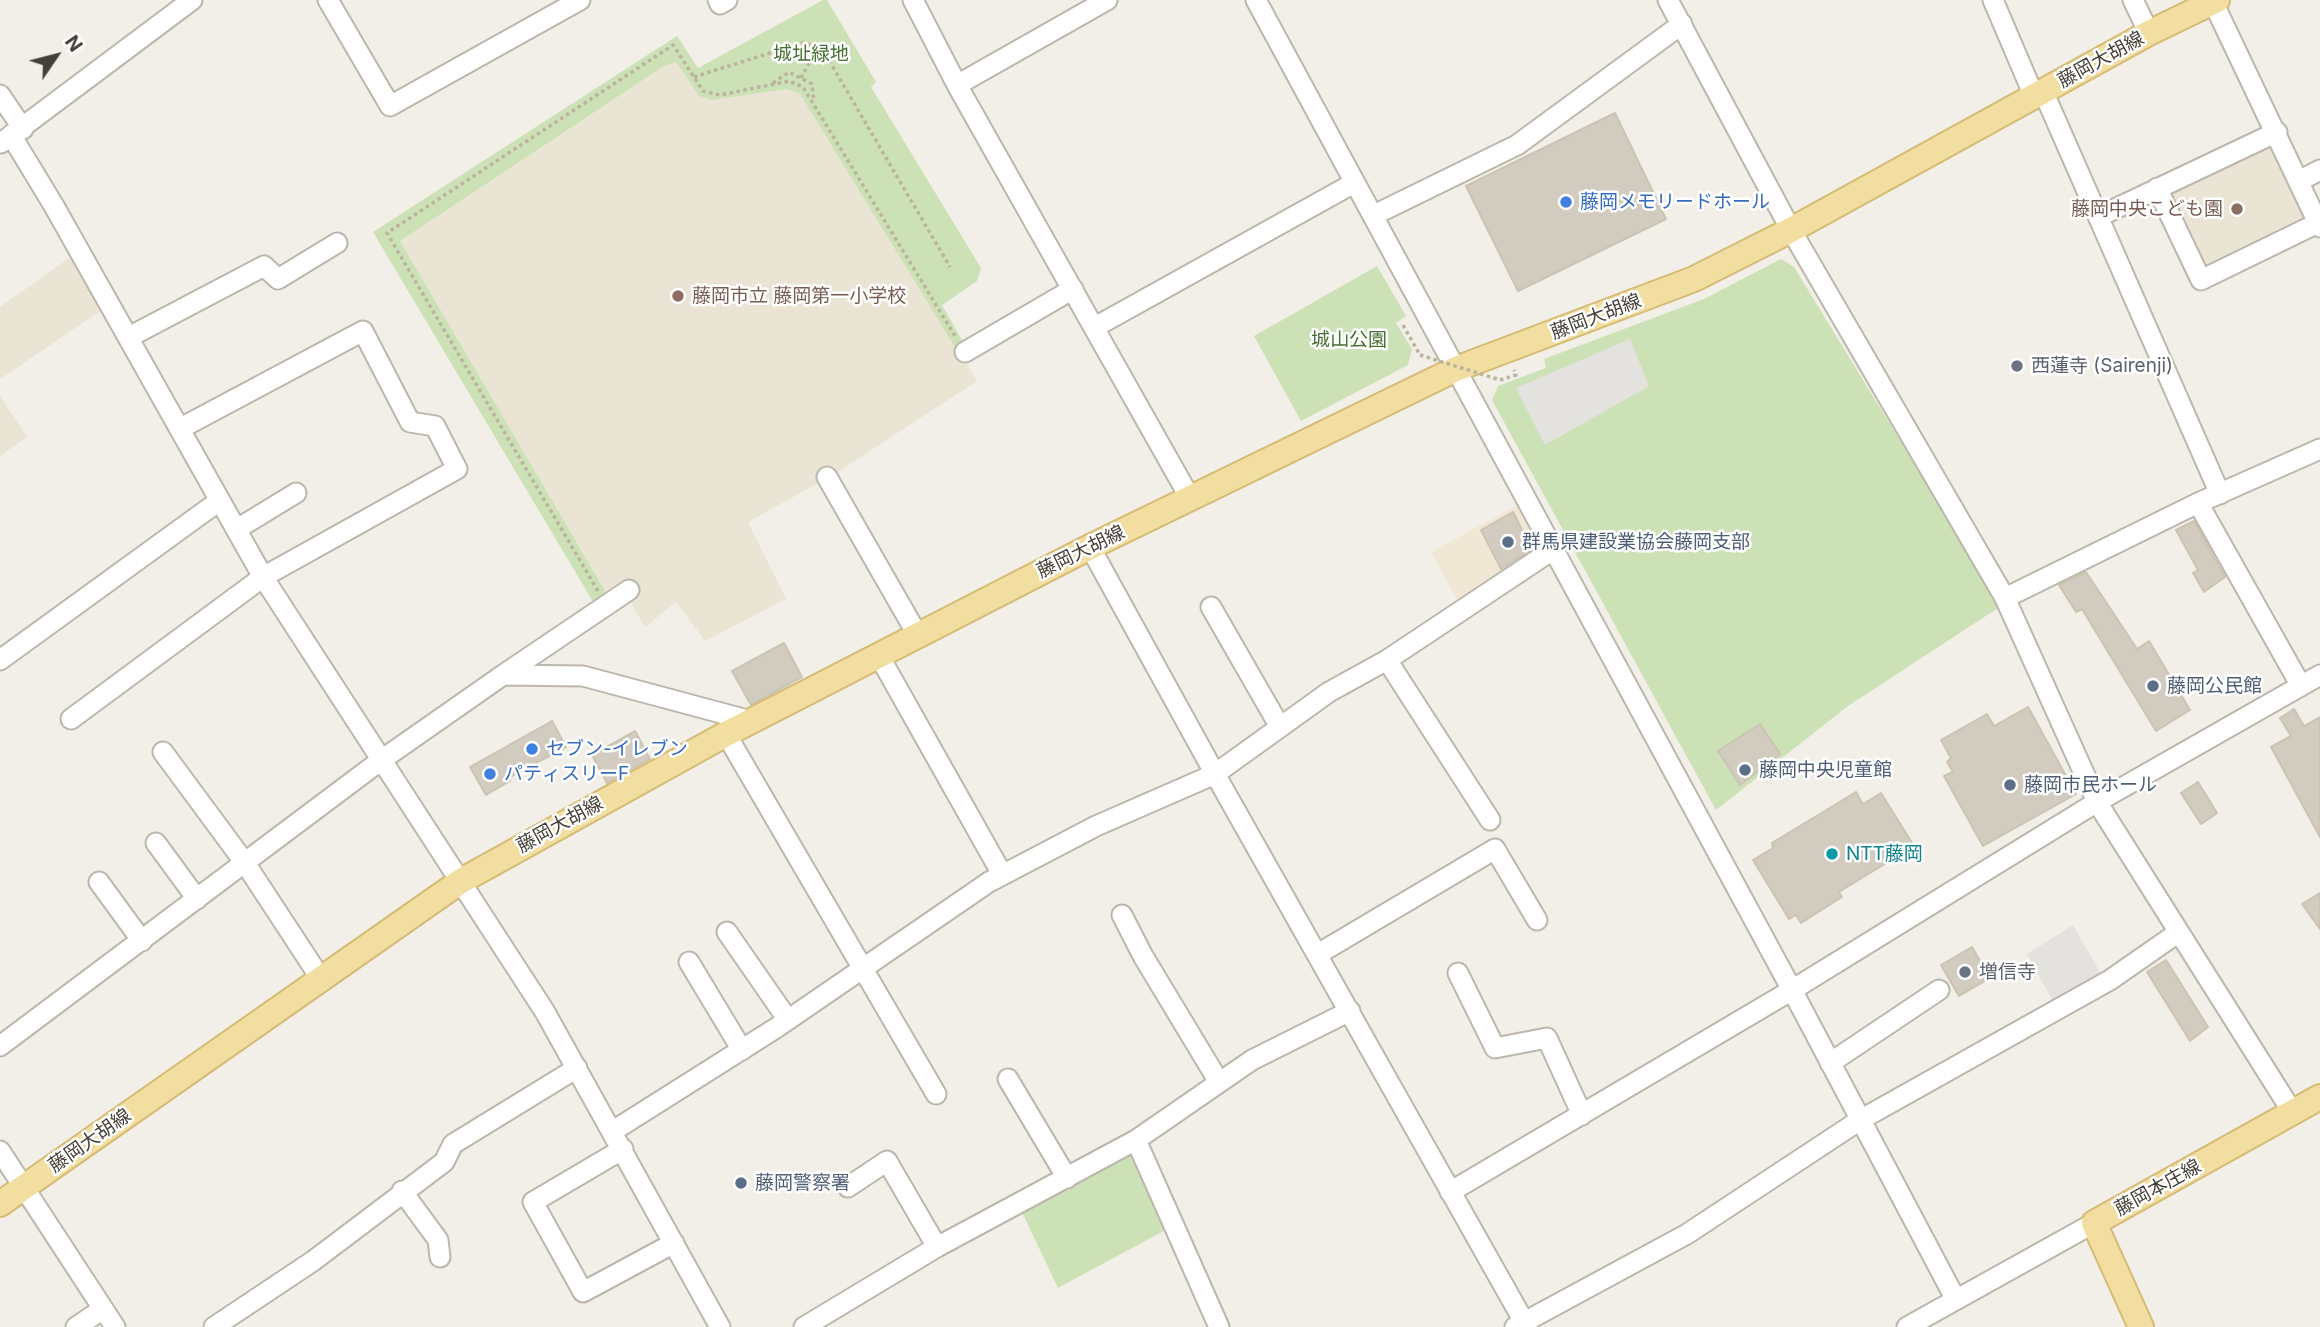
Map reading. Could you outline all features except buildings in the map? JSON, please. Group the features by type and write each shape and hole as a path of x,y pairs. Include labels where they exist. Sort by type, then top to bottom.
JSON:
{"main road":[{"name":"藤岡大胡線","path":"0,1204 461,881 726,734 1090,547 1457,369 1694,279 1791,230 2149,33 2215,1"},
{"name":"藤岡本庄線","path":"2141,1327 2094,1223 2320,1097"}],"street":[{"path":"11,136 192,0"},
{"path":"328,0 390,106 580,0"},
{"path":"718,0 720,4 727,0"},
{"path":"913,0 957,85 1190,498"},
{"path":"957,85 1107,0"},
{"path":"1256,0 1792,990 1955,1298"},
{"path":"1668,0 1791,230 2005,598 2097,802 2293,1113"},
{"path":"1993,0 2101,216 2220,494"},
{"path":"2133,0 2149,33"},
{"path":"2157,188 2201,280 2319,225 2215,1"},
{"path":"1374,215 1517,145 1682,24"},
{"path":"0,95 11,136 181,428 219,501 380,761 461,881 577,1068 720,1327"},
{"path":"2101,216 2277,132"},
{"path":"2299,181 2320,170"},
{"path":"1095,327 1354,183"},
{"path":"129,337 264,266 278,279 337,243"},
{"path":"965,352 1073,289"},
{"path":"71,719 264,577 457,469 435,426 410,422 363,331 181,428"},
{"path":"2005,598 2198,503 2320,449"},
{"path":"827,477 917,634"},
{"path":"237,529 296,493"},
{"path":"0,660 219,501"},
{"path":"2198,503 2301,686"},
{"path":"1090,547 1522,1325 1687,1234 1860,1120 2110,980 2179,932"},
{"path":"613,1130 788,1020 1002,874 1096,826 1215,774 1329,692 1387,660 1554,549"},
{"path":"0,1046 380,761 629,590"},
{"path":"1210,607 1280,727"},
{"path":"878,654 1002,874"},
{"path":"1387,660 1490,820"},
{"path":"503,675 583,676 751,721"},
{"path":"1450,1192 1792,990 2097,802 2320,676"},
{"path":"726,734 936,1094"},
{"path":"163,752 245,863 321,979"},
{"path":"156,844 197,900"},
{"path":"1318,954 1495,849 1536,920"},
{"path":"99,882 142,941"},
{"path":"1122,915 1143,956 1219,1082"},
{"path":"727,932 788,1020"},
{"path":"689,962 742,1050"},
{"path":"1458,973 1495,1048 1547,1038 1583,1115"},
{"path":"1830,1063 1939,990"},
{"path":"804,1327 937,1247 1136,1140 1252,1060 1350,1011"},
{"path":"214,1327 313,1261 444,1162 453,1144 577,1068"},
{"path":"1008,1079 1067,1178"},
{"path":"1136,1140 1219,1327"},
{"path":"623,1149 533,1202 583,1292 674,1242"},
{"path":"0,1151 115,1327"},
{"path":"848,1187 887,1161 937,1247"},
{"path":"402,1192 438,1240 440,1257"},
{"path":"1907,1327 2094,1223"},
{"path":"76,1327 103,1309"}],"path":[{"path":"694,77 805,42 827,58 950,267"},
{"path":"606,605 387,233 673,45 703,91 720,95 789,81 803,87 965,352"},
{"path":"802,78 816,50"},
{"path":"771,84 789,72 812,84 815,104"},
{"path":"1402,326 1420,355 1500,380 1516,374 1514,370"},
{"path":"1410,339 1416,335"}],"shaded area":[{"name":"藤岡市立 藤岡第一小学校","path":"676,62 699,96 712,100 787,89 800,94 977,381 833,475 748,522 786,599 705,641 676,602 645,627 621,587 608,596 400,241 664,66"},
{"name":"藤岡中央こども園","path":"2272,141 2310,225 2202,278 2164,193"},
{"path":"72,256 102,310 0,379 0,307"},
{"path":"1630,339 1649,386 1545,445 1516,388"},
{"path":"0,396 27,437 0,456"},
{"path":"1518,505 1542,548 1460,605 1431,552"},
{"path":"2073,925 2104,979 2055,1005 2027,954"}],"green space":[{"name":"城址緑地","path":"827,0 876,82 871,87 981,268 977,281 942,305 966,347 958,352 800,94 787,89 712,100 699,96 676,62 664,66 400,241 608,596 595,605 373,232 677,36 698,68"},
{"path":"1781,259 1794,267 2001,606 1848,706 1716,810 1492,400 1498,386 1546,368 1544,359 1704,299"},
{"name":"城山公園","path":"1377,266 1406,316 1396,323 1412,349 1408,365 1301,421 1254,336"},
{"path":"1132,1147 1169,1228 1058,1288 1021,1210"}],"place":[{"name":"藤岡メモリードホール","path":"1566,202"},
{"name":"藤岡中央こども園","path":"2237,209"},
{"name":"藤岡市立 藤岡第一小学校","path":"678,296"},
{"name":"西蓮寺 (Sairenji)","path":"2017,366"},
{"name":"群馬県建設業協会藤岡支部","path":"1508,542"},
{"name":"藤岡公民館","path":"2153,686"},
{"name":"セブン-イレブン","path":"532,749"},
{"name":"藤岡中央児童館","path":"1745,770"},
{"name":"パティスリーF","path":"490,774"},
{"name":"藤岡市民ホール","path":"2010,785"},
{"name":"NTT藤岡","path":"1832,854"},
{"name":"増信寺","path":"1965,972"},
{"name":"藤岡警察署","path":"741,1183"}]}
